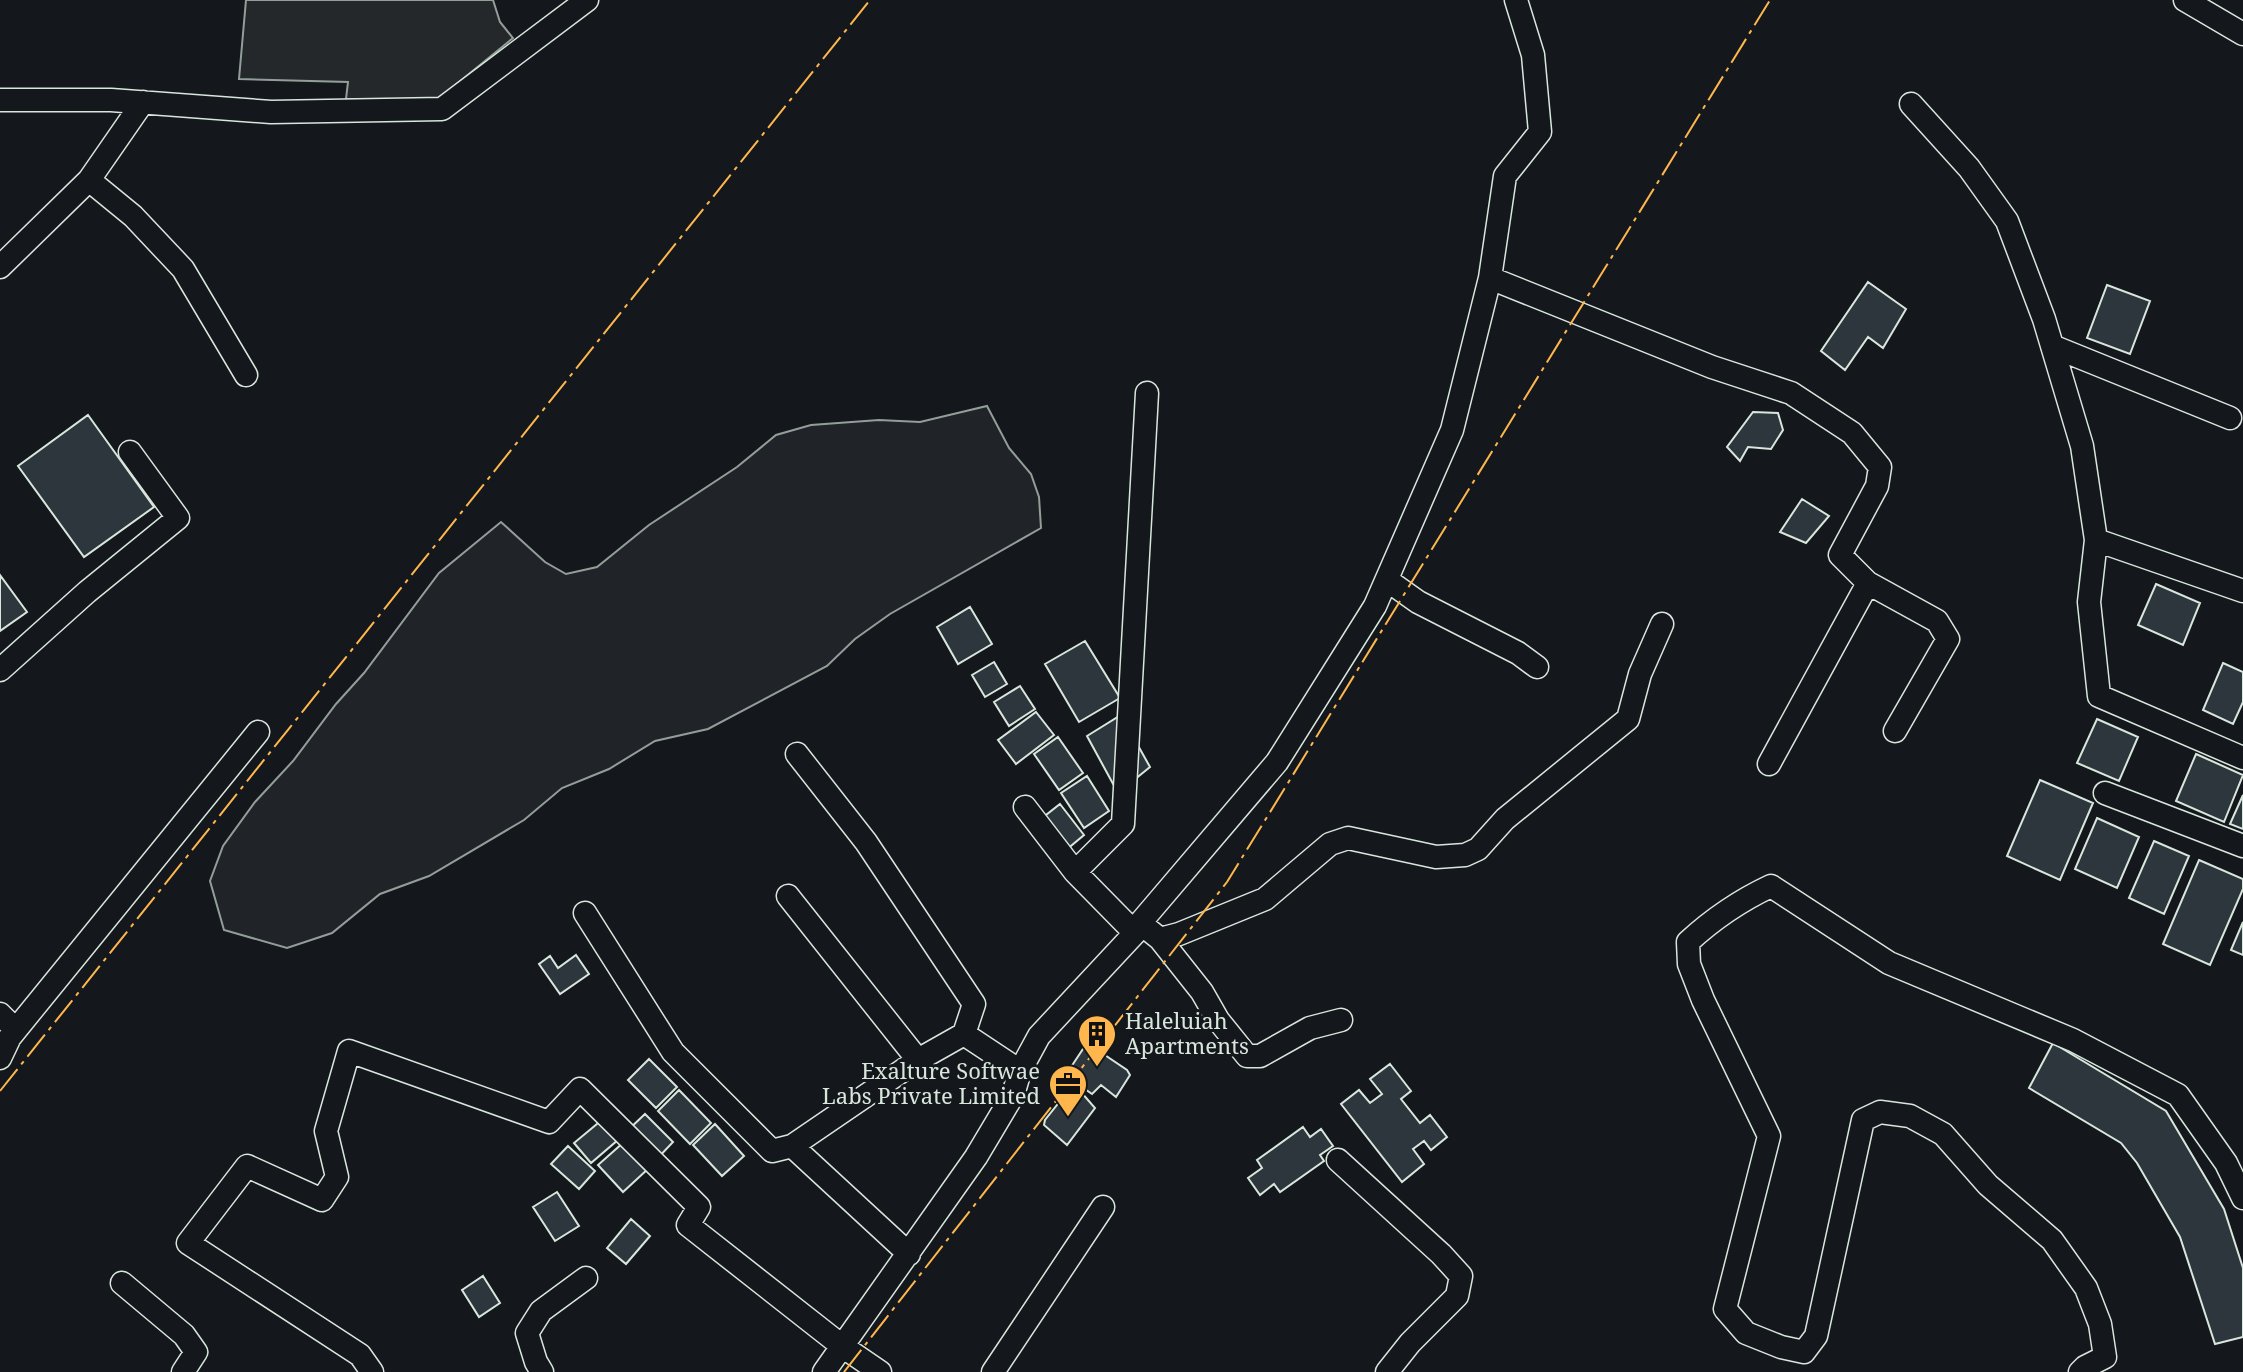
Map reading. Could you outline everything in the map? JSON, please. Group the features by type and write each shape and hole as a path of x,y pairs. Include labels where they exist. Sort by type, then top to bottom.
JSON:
{"street":[{"path":"0,100 143,102 271,112 442,109 587,0"},
{"path":"824,1372 976,1157 1013,1095 1020,1071 1039,1036 1137,928 1277,762 1375,606 1452,430 1490,278 1505,176 1540,132 1533,55 1516,0"},
{"path":"2185,0 2243,34"},
{"path":"0,267 89,180 143,102"},
{"path":"1911,104 1969,168 2007,221 2052,346 2082,446 2096,540 2089,602 2099,696 2243,758"},
{"path":"89,180 133,216 183,269 246,375"},
{"path":"1490,278 1712,367 1791,393 1852,433 1880,467 1877,486 1840,555 1868,583 1937,621 1948,639 1895,731"},
{"path":"2052,346 2230,418"},
{"path":"1075,872 1123,824 1147,393"},
{"path":"0,670 87,592 178,518 130,452"},
{"path":"2096,540 2243,591"},
{"path":"1387,580 1418,602 1518,653 1537,667"},
{"path":"1769,764 1868,583"},
{"path":"1160,939 1265,899 1330,844 1348,838 1436,857 1465,855 1478,849 1505,819 1628,719 1640,674 1662,624"},
{"path":"0,1058 8,1022 258,732"},
{"path":"585,913 673,1052 772,1151 792,1146 918,1060 964,1034 974,1004 866,842 797,754"},
{"path":"2105,793 2243,846"},
{"path":"1025,807 1075,872 1137,928 1160,939 1247,1056 1260,1056 1310,1028 1341,1020"},
{"path":"2080,1372 2105,1357 2100,1324 2086,1288 2052,1240 1988,1185 1943,1134 1910,1116 1880,1112 1863,1120 1816,1336 1804,1352 1781,1347 1746,1333 1725,1309 1769,1136 1703,1000 1689,964 1688,942 1715,917 1771,886 1889,963 2073,1040 2178,1095 2226,1163 2243,1198"},
{"path":"788,896 918,1060"},
{"path":"964,1034 1020,1071"},
{"path":"372,1372 360,1355 188,1243 247,1166 322,1200 337,1177 326,1131 349,1051 549,1122 580,1089 699,1207 688,1225 842,1346 880,1372"},
{"path":"792,1146 909,1254"},
{"path":"1338,1160 1461,1276 1457,1296 1410,1343 1387,1372"},
{"path":"993,1372 1103,1207"},
{"path":"542,1372 527,1333 541,1311 586,1278"},
{"path":"122,1283 184,1335 196,1352 183,1372"}],"shaded area":[{"path":"246,0 493,0 500,22 513,38 437,100 346,99 348,82 239,79"},
{"path":"987,406 1009,448 1031,474 1039,497 1041,528 890,614 855,639 827,666 708,729 655,741 609,769 562,788 524,820 429,876 380,894 332,933 287,948 224,930 210,881 223,846 255,802 293,761 364,673 439,573 501,522 545,562 566,574 597,567 649,525 737,467 776,435 811,425 879,420 920,422"}],"building":[{"path":"1868,282 1906,309 1883,348 1868,337 1845,370 1821,351"},
{"path":"2107,285 2150,301 2130,354 2087,338"},
{"path":"1753,412 1778,413 1783,430 1771,449 1748,447 1740,461 1727,447"},
{"path":"88,415 154,507 84,557 18,466"},
{"path":"1802,499 1829,516 1806,543 1780,532"},
{"path":"0,575 27,612 0,631"},
{"path":"2156,584 2200,603 2183,645 2138,625"},
{"path":"970,607 992,644 958,664 937,627"},
{"path":"1085,641 1120,698 1079,722 1045,664"},
{"path":"994,662 1007,684 985,697 972,675"},
{"path":"2223,663 2243,672 2243,702 2233,724 2203,710"},
{"path":"1020,686 1035,709 1009,726 994,702"},
{"path":"1036,712 1054,735 1016,764 998,740"},
{"path":"1121,715 1150,767 1118,793 1087,736"},
{"path":"2097,719 2138,737 2119,781 2077,763"},
{"path":"1058,737 1083,773 1059,790 1034,754"},
{"path":"2196,754 2243,775 2224,822 2176,801"},
{"path":"1087,776 1109,811 1084,828 1061,793"},
{"path":"2040,780 2093,803 2060,880 2007,856"},
{"path":"2243,795 2243,829 2230,824"},
{"path":"1060,804 1084,835 1066,850 1041,819"},
{"path":"2097,818 2139,837 2117,888 2075,869"},
{"path":"2154,841 2189,856 2164,914 2129,898"},
{"path":"2199,860 2243,879 2243,889 2210,965 2163,944"},
{"path":"2243,922 2243,955 2231,950"},
{"path":"576,955 589,974 560,994 539,964 550,956 558,968"},
{"name":"Haleluiah Apartments","path":"1087,1043 1130,1075 1116,1097 1101,1085 1092,1094 1068,1077 1069,1070"},
{"path":"2053,1043 2166,1111 2224,1209 2243,1268 2243,1337 2215,1344 2180,1237 2137,1163 2121,1143 2029,1088"},
{"path":"649,1059 677,1087 656,1108 628,1080"},
{"path":"1390,1064 1411,1091 1401,1099 1420,1123 1430,1115 1447,1137 1431,1150 1424,1141 1413,1149 1424,1164 1402,1182 1341,1104 1359,1090 1370,1103 1382,1094 1370,1079"},
{"path":"679,1090 711,1123 690,1144 658,1111"},
{"name":"Exalture Softwae Labs Private Limited","path":"1069,1090 1081,1092 1095,1108 1067,1145 1044,1125"},
{"path":"645,1114 673,1142 655,1161 626,1132"},
{"path":"603,1119 619,1139 591,1163 574,1143"},
{"path":"715,1124 744,1156 722,1176 693,1145"},
{"path":"1303,1127 1310,1137 1321,1129 1333,1146 1320,1155 1324,1161 1280,1192 1274,1184 1260,1195 1248,1178 1262,1168 1257,1160"},
{"path":"624,1142 649,1168 623,1192 598,1165"},
{"path":"568,1146 595,1171 579,1189 551,1164"},
{"path":"557,1192 579,1226 555,1241 533,1207"},
{"path":"631,1219 650,1236 626,1264 607,1248"},
{"path":"483,1276 500,1303 479,1317 462,1290"}],"power":[{"path":"0,1091 870,0"},
{"path":"844,1372 1227,882 1770,0"}],"place":[{"name":"Haleluiah Apartments","path":"1097,1068"},
{"name":"Exalture Softwae Labs Private Limited","path":"1068,1118"}]}
